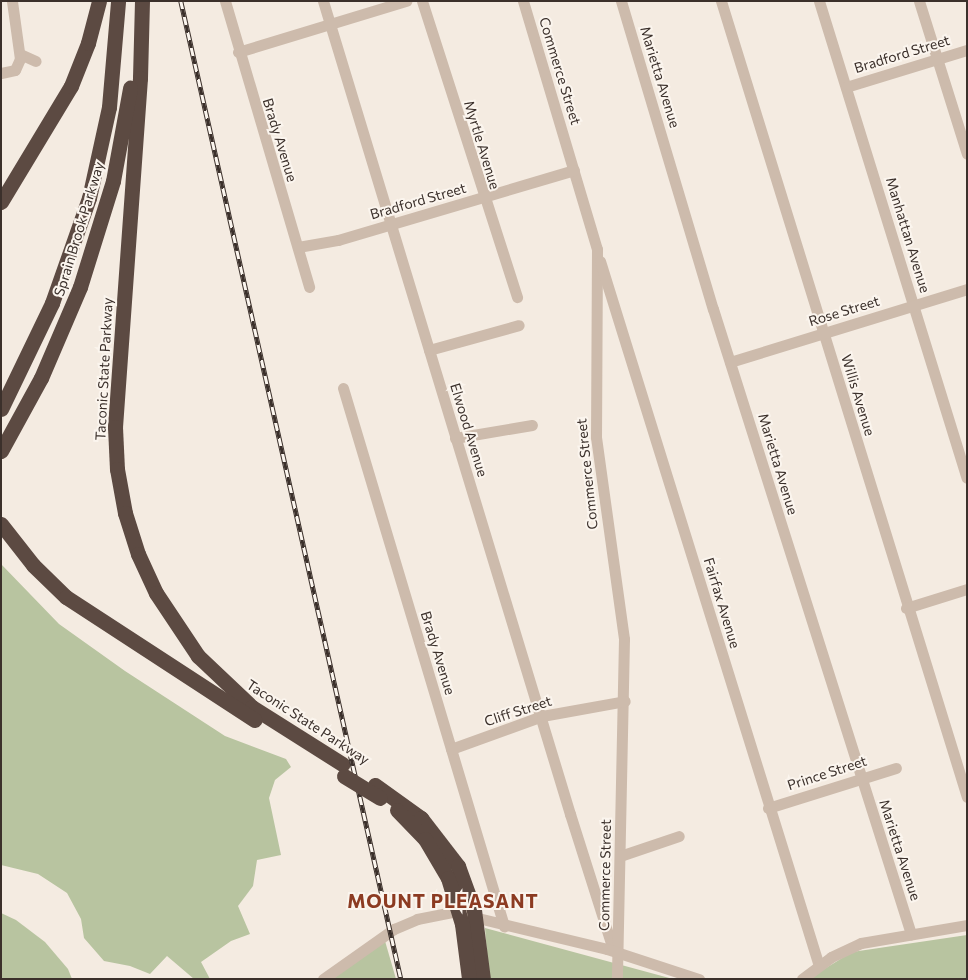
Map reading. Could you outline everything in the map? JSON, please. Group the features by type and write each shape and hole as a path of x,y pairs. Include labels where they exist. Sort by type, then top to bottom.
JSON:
{"highway":[{"path":"1,202 67,94 88,43 99,1"},
{"name":"Sprain Brook Parkway","path":"1,409 52,303 91,191 109,107 118,1"},
{"name":"Sprain Brook Parkway","path":"1,452 60,337 102,219 127,112 136,1"},
{"name":"Taconic State Parkway","path":"142,1 139,87 115,427 117,469 129,527 143,566 164,608 203,662 252,707 343,770"},
{"name":"Taconic State Parkway","path":"1,524 33,565 78,606 377,792 415,812 446,846 464,880 476,919 483,979"},
{"name":"Taconic State Parkway","path":"377,792 405,817 430,846 448,878 460,913 469,979"}],"street":[{"path":"1,73 18,66 20,54 12,1"},
{"name":"Brady Avenue","path":"225,1 238,52 309,287"},
{"name":"Elwood Avenue","path":"323,1 455,438 588,867"},
{"path":"238,52 406,1"},
{"name":"Myrtle Avenue","path":"422,1 516,297"},
{"name":"Commerce Street","path":"523,1 597,249 596,437 624,639 625,701 617,979"},
{"name":"Marietta Avenue","path":"621,1 730,362 911,934"},
{"name":"Willis Avenue","path":"721,1 906,608 967,797"},
{"name":"Manhattan Avenue","path":"819,1 967,478"},
{"path":"919,1 967,154"},
{"name":"Bradford Street","path":"846,87 967,50"},
{"path":"20,54 36,61"},
{"name":"Bradford Street","path":"298,247 338,240 574,170"},
{"name":"Fairfax Avenue","path":"597,249 768,808 819,966"},
{"name":"Rose Street","path":"730,362 967,289"},
{"path":"429,350 519,325"},
{"name":"Brady Avenue","path":"343,388 504,926"},
{"path":"455,438 532,424"},
{"path":"906,608 967,589"},
{"name":"Cliff Street","path":"451,749 542,716 625,701"},
{"name":"Prince Street","path":"768,808 896,768"},
{"path":"620,856 679,836"},
{"name":"Commerce Street","path":"588,867 611,944 618,953"},
{"path":"323,979 376,941 412,921 460,913 476,919 618,953 699,979"},
{"path":"802,979 819,966 861,942 967,925"}],"green space":[{"path":"1,564 59,624 125,671 225,736 286,759 291,767 275,780 269,798 281,855 257,860 253,886 238,906 250,934 231,941 201,962 210,979 194,979 167,956 150,974 130,966 104,961 84,938 81,919 67,893 38,874 1,865"},
{"path":"1,913 16,920 45,942 68,969 72,979 1,979"},
{"path":"485,928 673,979 489,979"},
{"path":"967,935 967,979 808,979 852,952"},
{"path":"385,941 396,979 329,979"}],"railway":[{"path":"181,1 401,979"}],"district":[{"name":"MOUNT PLEASANT","path":"443,901"}]}
